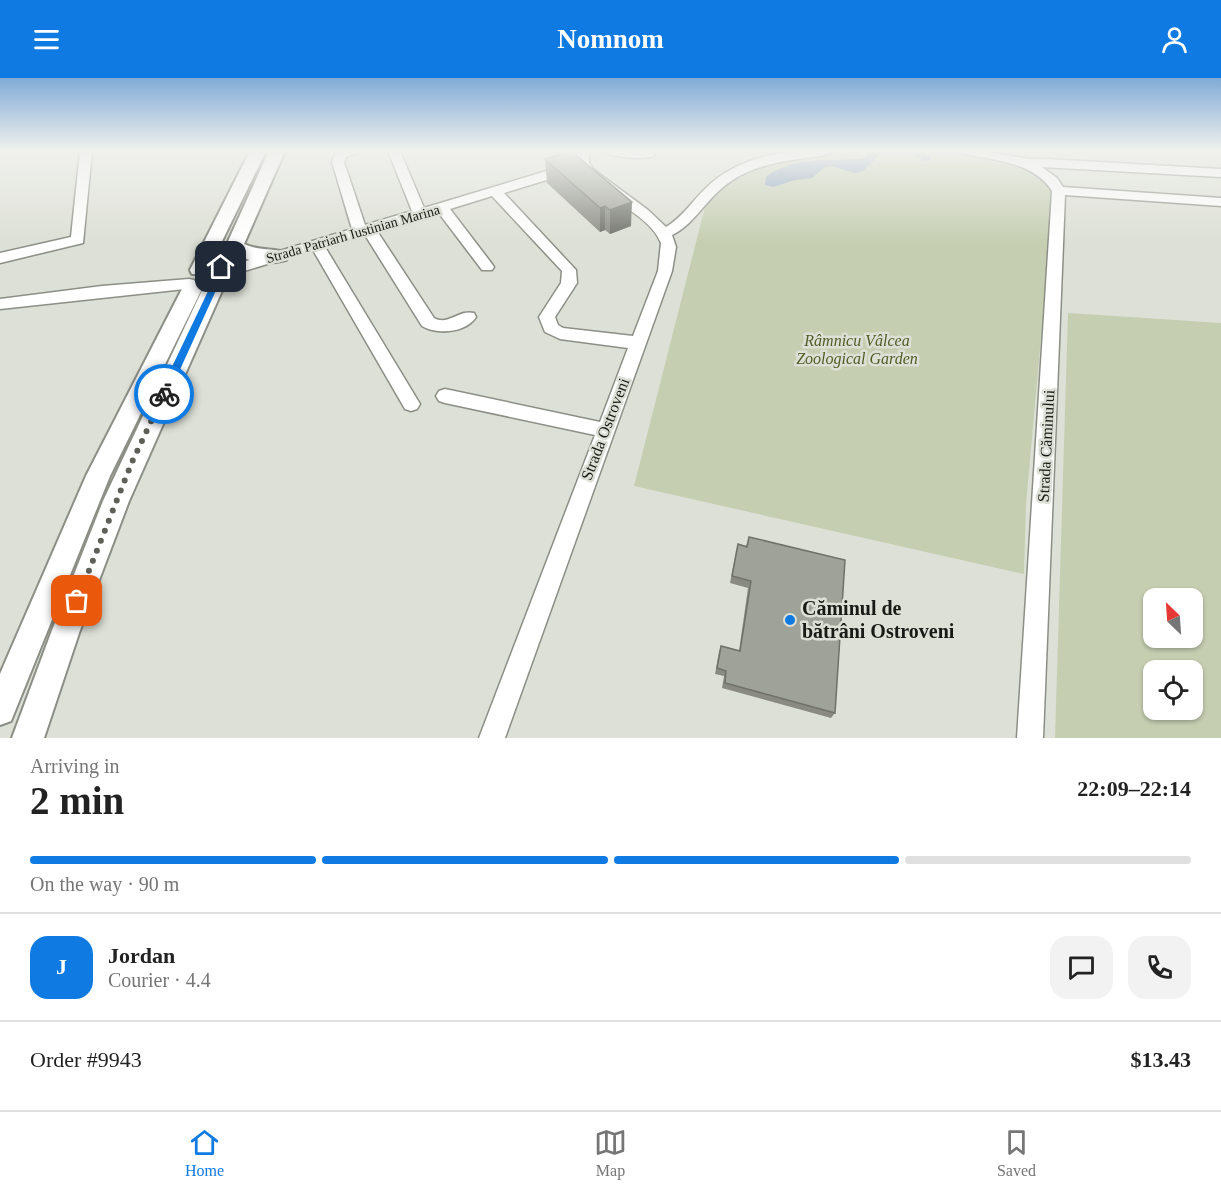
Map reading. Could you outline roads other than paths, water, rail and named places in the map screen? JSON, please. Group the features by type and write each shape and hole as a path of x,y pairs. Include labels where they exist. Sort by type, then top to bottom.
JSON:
{"main road":[{"path":"28,738 72,614 116,501 245,182"},
{"path":"0,711 98,476 205,277 233,246 263,182"},
{"path":"233,246 241,252 254,256 280,256"}],"street":[{"path":"0,258 78,240 83,182"},
{"path":"345,182 364,231 428,322 434,327 442,327 468,317"},
{"path":"407,182 420,214"},
{"name":"Strada Patriarh Iustinian Marina","path":"0,304 205,277 496,192 521,182"},
{"path":"600,182 664,233 681,225 720,182"},
{"path":"1053,182 1059,191 1221,202"},
{"name":"Strada Căminului","path":"1030,738 1059,191"},
{"path":"496,192 569,270 569,283 547,317 551,328 560,333 638,343"},
{"path":"441,208 487,267"},
{"name":"Strada Ostroveni","path":"492,738 668,260 669,249 664,233"},
{"path":"317,245 411,404"},
{"path":"445,396 604,430"}],"water":[{"path":"765,182 789,182 773,187 765,185"}],"place":[{"name":"Căminul de bătrâni Ostroveni","path":"790,620"}],"park label":[{"name":"Râmnicu Vâlcea Zoological Garden","path":"857,349"}]}
